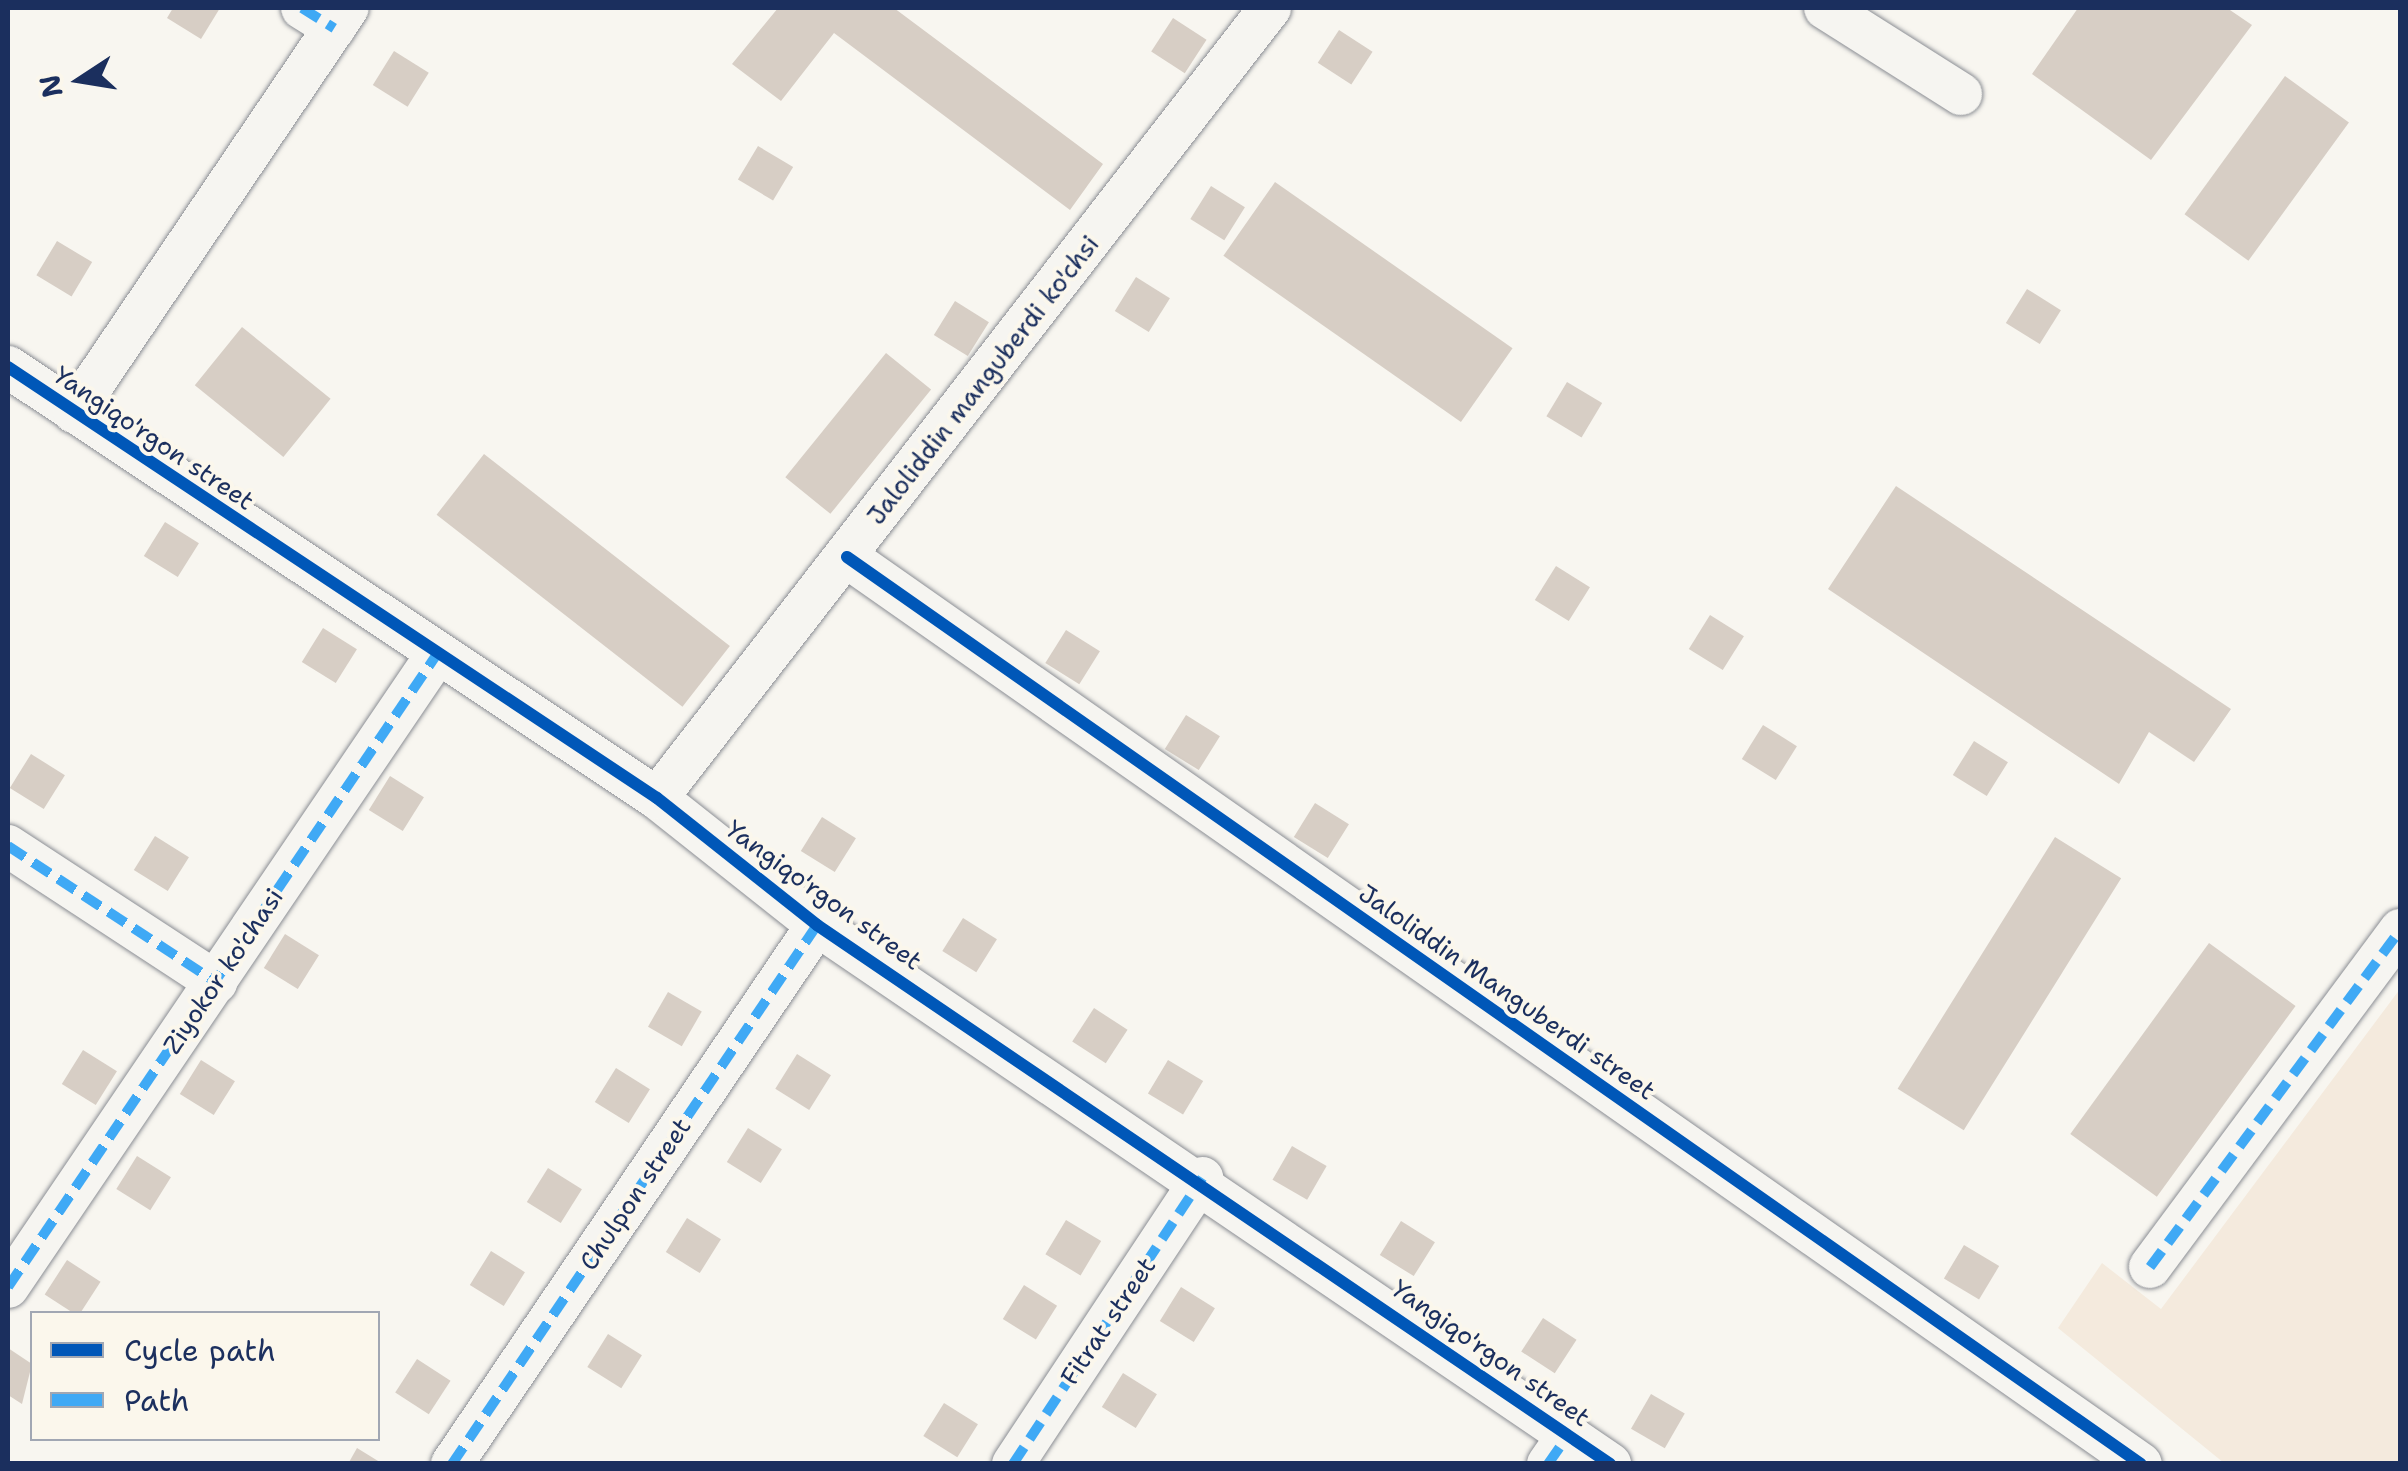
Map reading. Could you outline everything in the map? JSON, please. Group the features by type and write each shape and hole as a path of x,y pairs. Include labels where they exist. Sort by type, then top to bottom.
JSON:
{"street":[{"name":"Jaloliddin manguberdi ko'chsi","path":"657,798 1270,8"},
{"path":"1825,8 1961,94"},
{"name":"Yangiqo'rgon street","path":"74,412 328,14"},
{"name":"Yangiqo'rgon street","path":"8,367 657,798 818,925 1202,1178 1558,1449 1610,1464"},
{"name":"Jaloliddin Manguberdi street","path":"847,557 2141,1464"},
{"name":"Ziyokor ko'chasi","path":"8,1287 437,654"},
{"path":"8,846 216,982"},
{"name":"Chulpon street","path":"452,1464 818,925"},
{"path":"2150,1266 2400,930"},
{"name":"Fitrat street","path":"1013,1464 1202,1178"}],"shaded area":[{"path":"2400,989 2400,1463 2224,1463 2058,1328 2102,1263 2161,1309"}],"building":[{"path":"173,8 220,8 201,39 167,18"},
{"path":"778,8 894,8 1103,164 1070,210 834,33 781,101 732,64"},
{"path":"2078,8 2227,8 2252,25 2151,160 2032,74"},
{"path":"1173,18 1207,40 1185,73 1151,52"},
{"path":"1339,30 1373,52 1351,84 1318,63"},
{"path":"394,51 429,73 408,107 373,85"},
{"path":"2285,76 2349,122 2248,261 2184,214"},
{"path":"758,146 793,167 773,201 738,179"},
{"path":"1275,182 1513,348 1461,422 1223,256"},
{"path":"1211,186 1245,207 1224,240 1190,219"},
{"path":"57,241 92,262 72,296 36,275"},
{"path":"1136,277 1170,298 1149,332 1115,311"},
{"path":"2027,289 2061,310 2040,344 2006,323"},
{"path":"955,301 989,322 968,356 934,335"},
{"path":"242,327 331,399 283,457 195,385"},
{"path":"886,353 931,390 830,514 785,477"},
{"path":"1567,382 1602,403 1582,437 1546,416"},
{"path":"484,454 730,646 682,707 437,515"},
{"path":"1896,486 2231,709 2194,762 2149,732 2119,784 1828,589"},
{"path":"165,522 199,543 178,577 144,556"},
{"path":"1556,566 1590,587 1569,621 1535,600"},
{"path":"1710,615 1744,636 1723,670 1689,649"},
{"path":"323,628 357,649 336,683 302,662"},
{"path":"1066,630 1100,651 1079,684 1045,663"},
{"path":"1186,715 1220,736 1199,770 1165,749"},
{"path":"1763,725 1797,746 1776,780 1742,759"},
{"path":"1974,741 2008,762 1987,796 1953,775"},
{"path":"31,754 65,775 44,809 10,788"},
{"path":"390,776 424,797 403,831 369,810"},
{"path":"1315,803 1349,824 1328,858 1294,837"},
{"path":"822,817 856,838 835,872 801,851"},
{"path":"155,836 189,857 168,891 134,870"},
{"path":"2055,837 2121,878 1964,1130 1898,1089"},
{"path":"963,918 997,939 976,972 942,951"},
{"path":"285,934 319,955 298,989 264,968"},
{"path":"2209,943 2296,1006 2157,1197 2070,1134"},
{"path":"668,992 702,1012 682,1046 648,1027"},
{"path":"1094,1008 1128,1030 1106,1063 1072,1042"},
{"path":"83,1050 117,1071 96,1105 62,1084"},
{"path":"797,1054 831,1075 809,1110 775,1089"},
{"path":"201,1060 235,1081 214,1115 180,1094"},
{"path":"1168,1060 1203,1081 1183,1115 1148,1093"},
{"path":"616,1068 650,1089 629,1123 595,1102"},
{"path":"748,1128 782,1149 761,1183 727,1162"},
{"path":"1292,1146 1327,1166 1307,1200 1272,1180"},
{"path":"137,1156 171,1177 150,1210 116,1189"},
{"path":"548,1168 582,1189 561,1223 527,1202"},
{"path":"687,1218 721,1239 700,1273 666,1252"},
{"path":"1066,1220 1101,1241 1081,1275 1045,1254"},
{"path":"1401,1221 1435,1242 1414,1276 1380,1255"},
{"path":"1964,1245 1999,1266 1979,1300 1944,1278"},
{"path":"491,1251 525,1272 504,1306 470,1285"},
{"path":"67,1260 101,1282 82,1311 70,1311 45,1294"},
{"path":"1024,1285 1057,1306 1036,1340 1003,1319"},
{"path":"1181,1287 1215,1308 1194,1342 1160,1321"},
{"path":"1543,1318 1577,1340 1555,1373 1521,1352"},
{"path":"608,1334 642,1355 621,1388 587,1367"},
{"path":"8,1348 30,1363 30,1372 22,1404 8,1395"},
{"path":"417,1359 451,1381 429,1414 395,1393"},
{"path":"1123,1373 1157,1394 1136,1428 1102,1407"},
{"path":"1651,1394 1685,1414 1665,1448 1631,1429"},
{"path":"944,1403 978,1424 957,1457 923,1436"},
{"path":"357,1448 383,1464 348,1464"}],"marked path":[{"path":"302,8 334,28"},
{"path":"8,1287 437,654"},
{"path":"8,846 216,982"},
{"path":"452,1464 817,925"},
{"path":"2150,1267 2400,930"},
{"path":"1013,1464 1202,1178"},
{"path":"1548,1464 1569,1434"}],"cycle path":[{"path":"8,367 657,798 817,925 1610,1464"},
{"path":"847,557 2141,1464"}]}
